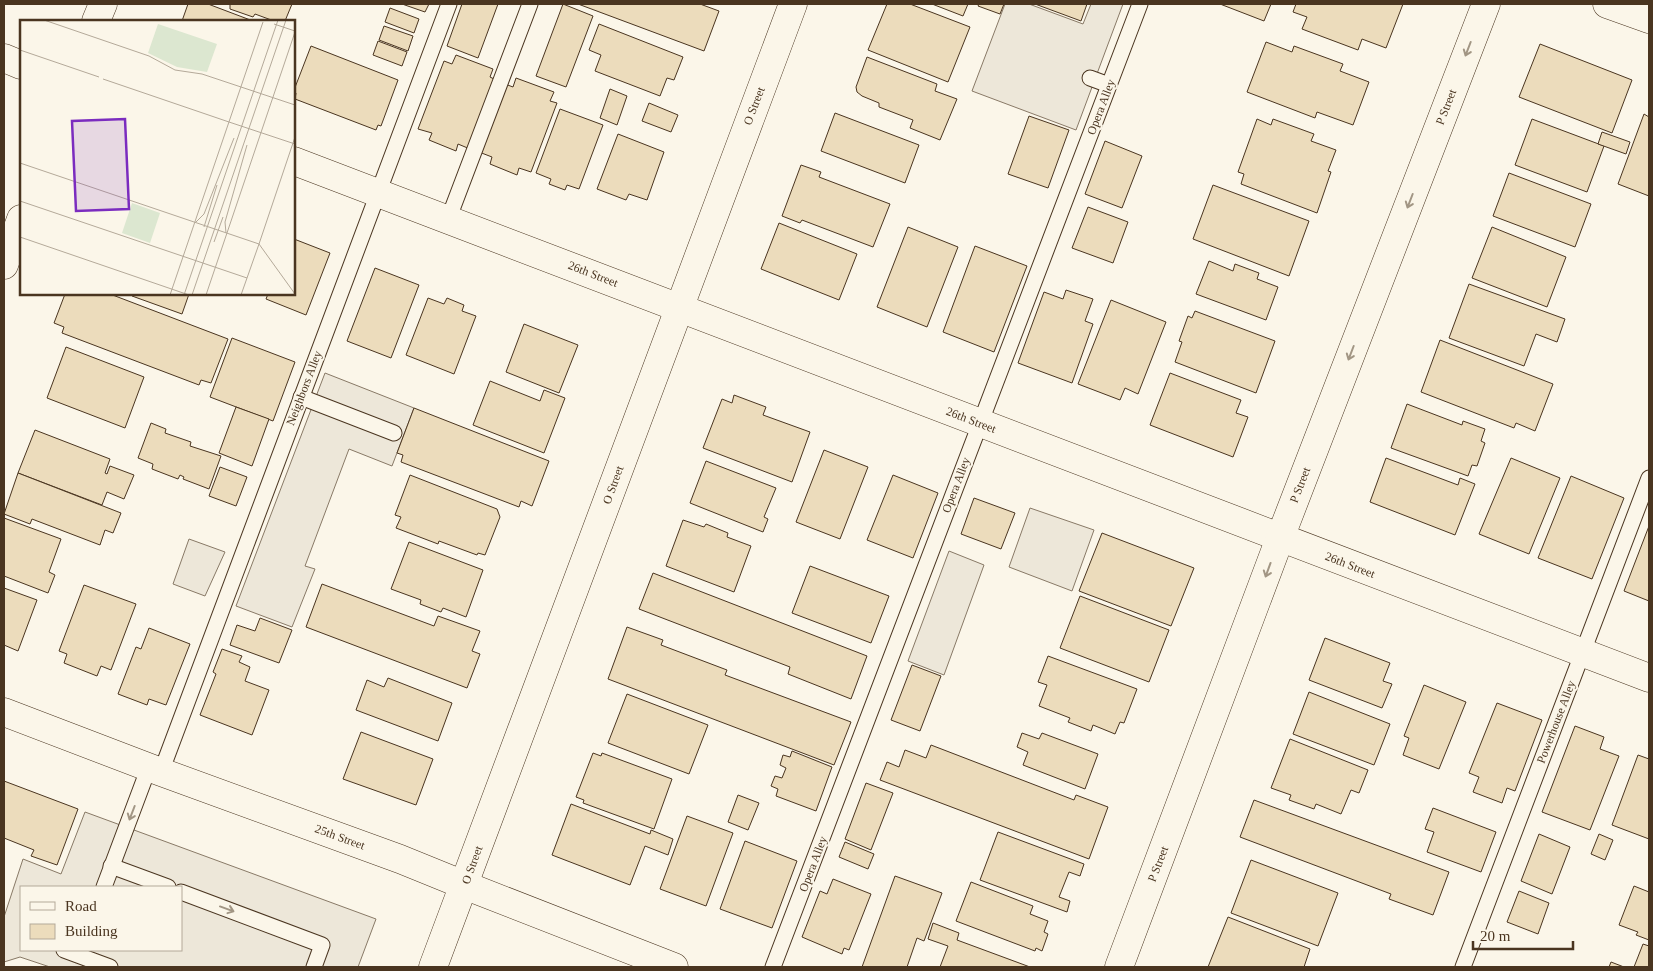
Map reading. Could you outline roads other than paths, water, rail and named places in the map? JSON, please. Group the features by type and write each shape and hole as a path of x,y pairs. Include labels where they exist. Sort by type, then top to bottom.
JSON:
{"street":[{"path":"96,20 103,4"},
{"name":"O Street","path":"433,967 793,4"},
{"name":"P Street","path":"1119,967 1280,538 1486,4"},
{"path":"1607,4 1649,20"},
{"path":"4,58 20,65"},
{"name":"26th Street","path":"295,161 1649,678"},
{"path":"4,264 20,222"},
{"name":"25th Street","path":"4,712 400,858 674,967"}],"lane":[{"name":"Neighbors Alley","path":"104,886 111,866 155,769 301,397 449,4"},
{"path":"448,220 530,4"},
{"name":"Opera Alley","path":"774,967 1140,4"},
{"path":"1090,78 1110,85"},
{"path":"301,397 394,433"},
{"name":"Powerhouse Alley","path":"1463,967 1649,478"},
{"path":"111,866 165,886"},
{"path":"182,892 322,945 314,967"},
{"path":"79,952 110,967"}]}
